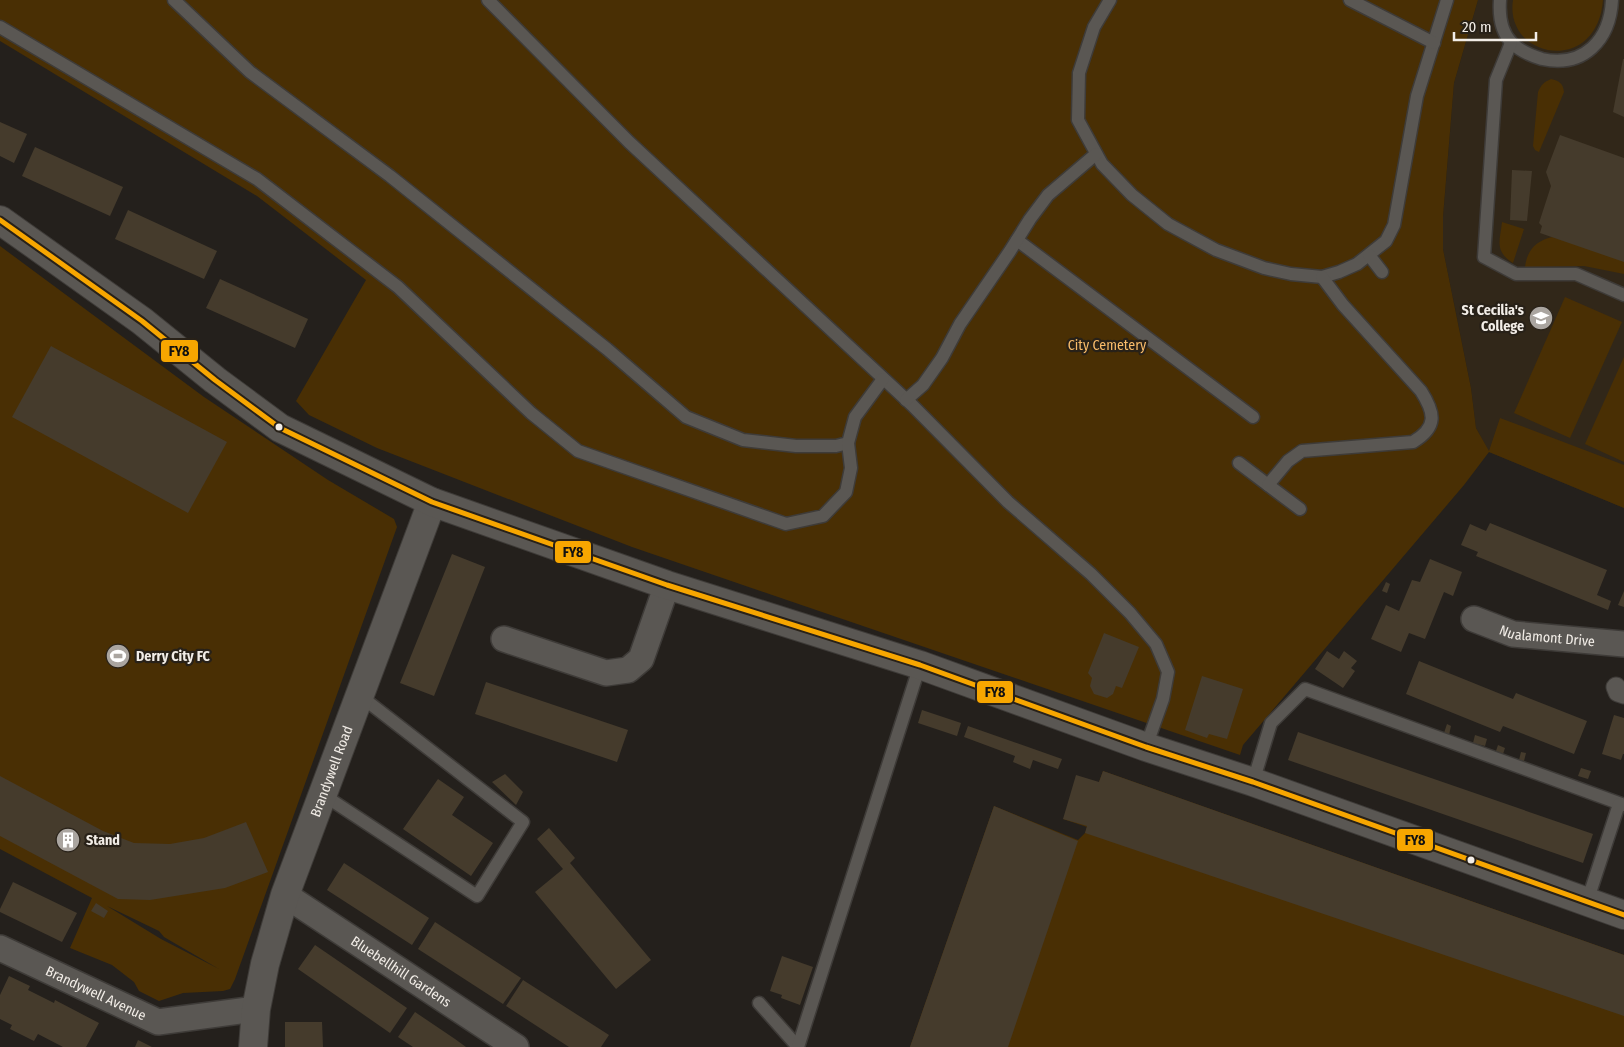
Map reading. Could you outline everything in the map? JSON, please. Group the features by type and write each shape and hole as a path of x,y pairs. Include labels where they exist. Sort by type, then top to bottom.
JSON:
{"main road":[{"path":"0,220 142,321 215,380 280,428 432,502 667,585 920,665 1146,747 1253,782 1624,915"},
{"name":"Brandywell Road","path":"253,1047 256,1009 265,964 285,895 432,502"}],"street":[{"path":"504,639 606,673 628,670 641,660 667,585"},
{"name":"Nualamont Drive","path":"1474,619 1512,634 1624,644"},
{"name":"Bluebellhill Gardens","path":"285,895 516,1047"},
{"name":"Brandywell Avenue","path":"0,948 158,1022 256,1009"}],"lane":[{"path":"174,0 250,72 398,182 607,350 686,417 743,440 796,446 836,446 848,443"},
{"path":"488,0 629,142 906,400 1008,502 1091,574 1130,613 1156,644 1168,672 1163,699 1146,747"},
{"path":"1110,0 1094,27 1079,73 1078,120 1102,164 1132,195 1168,224 1216,250 1264,268 1291,274 1322,277 1348,268 1369,255 1386,241 1394,225 1417,96 1447,0"},
{"path":"1350,0 1434,43"},
{"path":"1500,0 1502,28 1511,43 1533,57 1555,61 1570,60 1587,53 1603,36 1611,13 1612,0"},
{"path":"0,27 257,179 398,287 531,412 578,451 786,524 823,516 846,492 851,468 848,443 856,417 883,379"},
{"path":"1511,43 1496,80 1484,257 1516,274 1576,274 1624,295"},
{"path":"906,400 923,385 942,358 960,324 1048,195 1096,154"},
{"path":"1017,240 1253,417"},
{"path":"1369,255 1382,272"},
{"path":"1268,485 1288,461 1302,451 1413,442 1431,426 1432,413 1429,403 1421,391 1343,305 1322,277"},
{"path":"1238,463 1300,509"},
{"path":"798,1047 920,665"},
{"path":"1253,782 1271,723 1305,689 1622,804 1587,902"},
{"path":"322,794 477,896 523,822 359,695"},
{"path":"759,1003 798,1047"}],"shaded area":[{"name":"St Cecilia's College","path":"1478,0 1624,0 1624,508 1489,452 1476,428 1471,388 1443,249 1443,217 1454,83"}],"green space":[{"name":"City Cemetery","path":"0,0 1478,0 1454,83 1443,217 1443,249 1471,388 1476,428 1489,451 1500,418 1624,465 1624,508 1489,452 1464,485 1243,745 1240,755 632,547 377,448 309,415 296,401 366,280 257,196 0,41"},
{"path":"1513,0 1603,0 1597,24 1585,40 1570,49 1552,51 1536,46 1522,36 1514,20"},
{"path":"1551,79 1563,86 1564,92 1539,152 1533,146 1538,92 1546,81"},
{"path":"1502,222 1524,229 1513,263 1507,259 1501,250"},
{"path":"1552,237 1624,258 1624,274 1584,266 1525,267 1533,247 1541,241"},
{"path":"0,246 204,397 328,480 394,519 397,527 230,989 183,993 159,1001 139,991 134,982 112,965 70,948 92,898 0,849","holes":["107,906 159,931 164,937 219,969 161,939"]},
{"path":"1565,297 1622,322 1570,438 1514,413"},
{"path":"1624,357 1624,462 1585,444"},
{"path":"1103,771 1624,955 1624,1047 910,1047 994,806 1078,840 1085,833 1087,827 1063,819 1099,782"}],"building":[{"path":"1624,59 1624,117 1613,112"},
{"path":"0,122 27,134 14,163 0,156"},
{"path":"1560,135 1624,158 1624,262 1540,233 1542,226 1539,223 1551,186 1546,172"},
{"path":"35,147 123,187 110,216 22,176"},
{"path":"1512,170 1532,171 1527,221 1510,220"},
{"path":"128,210 217,251 204,279 115,239"},
{"path":"220,279 308,319 295,348 206,308"},
{"path":"51,346 227,442 188,513 12,417"},
{"path":"1490,523 1607,570 1597,595 1611,601 1608,610 1476,556 1478,552 1461,545 1470,524 1486,531"},
{"path":"452,554 485,567 434,696 400,683"},
{"path":"1430,559 1462,572 1453,596 1444,592 1425,639 1409,633 1401,652 1371,639 1386,605 1399,611 1412,580 1420,582"},
{"path":"1386,582 1390,584 1387,593 1382,591"},
{"path":"1624,591 1624,607 1618,605"},
{"path":"1104,633 1139,647 1122,688 1116,686 1113,694 1107,698 1094,694 1090,686 1092,678 1088,673"},
{"path":"1327,651 1339,659 1344,651 1357,661 1351,668 1355,671 1343,688 1315,669"},
{"path":"1419,661 1513,699 1516,693 1587,721 1574,754 1503,726 1500,732 1406,694"},
{"path":"1202,676 1243,689 1227,739 1209,734 1207,738 1185,730"},
{"path":"486,682 628,730 617,762 475,714"},
{"path":"922,710 961,723 957,736 918,723"},
{"path":"1614,715 1624,718 1624,754 1621,760 1602,754"},
{"path":"1447,724 1451,726 1449,735 1444,733"},
{"path":"968,726 1062,759 1058,769 1033,760 1030,769 1013,762 1015,756 964,737"},
{"path":"1298,732 1593,834 1583,863 1288,760"},
{"path":"1475,735 1487,739 1485,746 1473,743"},
{"path":"1498,745 1505,748 1503,754 1496,751"},
{"path":"1521,752 1526,753 1524,761 1519,760"},
{"path":"1581,768 1591,771 1588,779 1578,776"},
{"path":"1103,771 1624,955 1624,1016 1085,833 1087,826 1063,819 1076,775 1099,782"},
{"path":"505,774 523,792 516,805 492,782"},
{"name":"Stand","path":"0,776 103,831 134,843 170,844 204,838 246,822 268,872 225,888 150,900 118,899 0,836"},
{"path":"438,779 464,797 452,815 493,843 471,876 403,829"},
{"path":"994,806 1078,841 1008,1047 910,1047"},
{"path":"549,828 575,858 570,863 651,960 616,989 535,892 563,869 537,839"},
{"path":"344,863 429,918 412,945 327,890"},
{"path":"13,882 77,913 62,942 0,912"},
{"path":"96,903 108,911 104,918 91,911"},
{"path":"435,922 521,978 503,1004 418,949"},
{"path":"315,945 407,1008 390,1033 298,969"},
{"path":"782,956 813,967 800,1005 781,998 782,995 770,991"},
{"path":"9,976 30,986 28,990 54,1003 55,1000 99,1023 86,1047 63,1047 38,1034 34,1041 10,1029 12,1025 0,1019 0,995"},
{"path":"523,980 609,1035 601,1047 569,1047 506,1006"},
{"path":"415,1012 466,1047 413,1047 398,1037"},
{"path":"285,1022 322,1022 323,1047 285,1047"},
{"path":"138,1040 152,1047 135,1047"}],"transit line":[{"name":"FY8","path":"0,220 142,321 215,380 280,428 432,502 667,585 920,665 1146,747 1253,782 1624,915"}],"place":[{"name":"St Cecilia's College","path":"1541,318"},
{"name":"Derry City FC","path":"118,656"},
{"name":"Stand","path":"68,840"}]}
